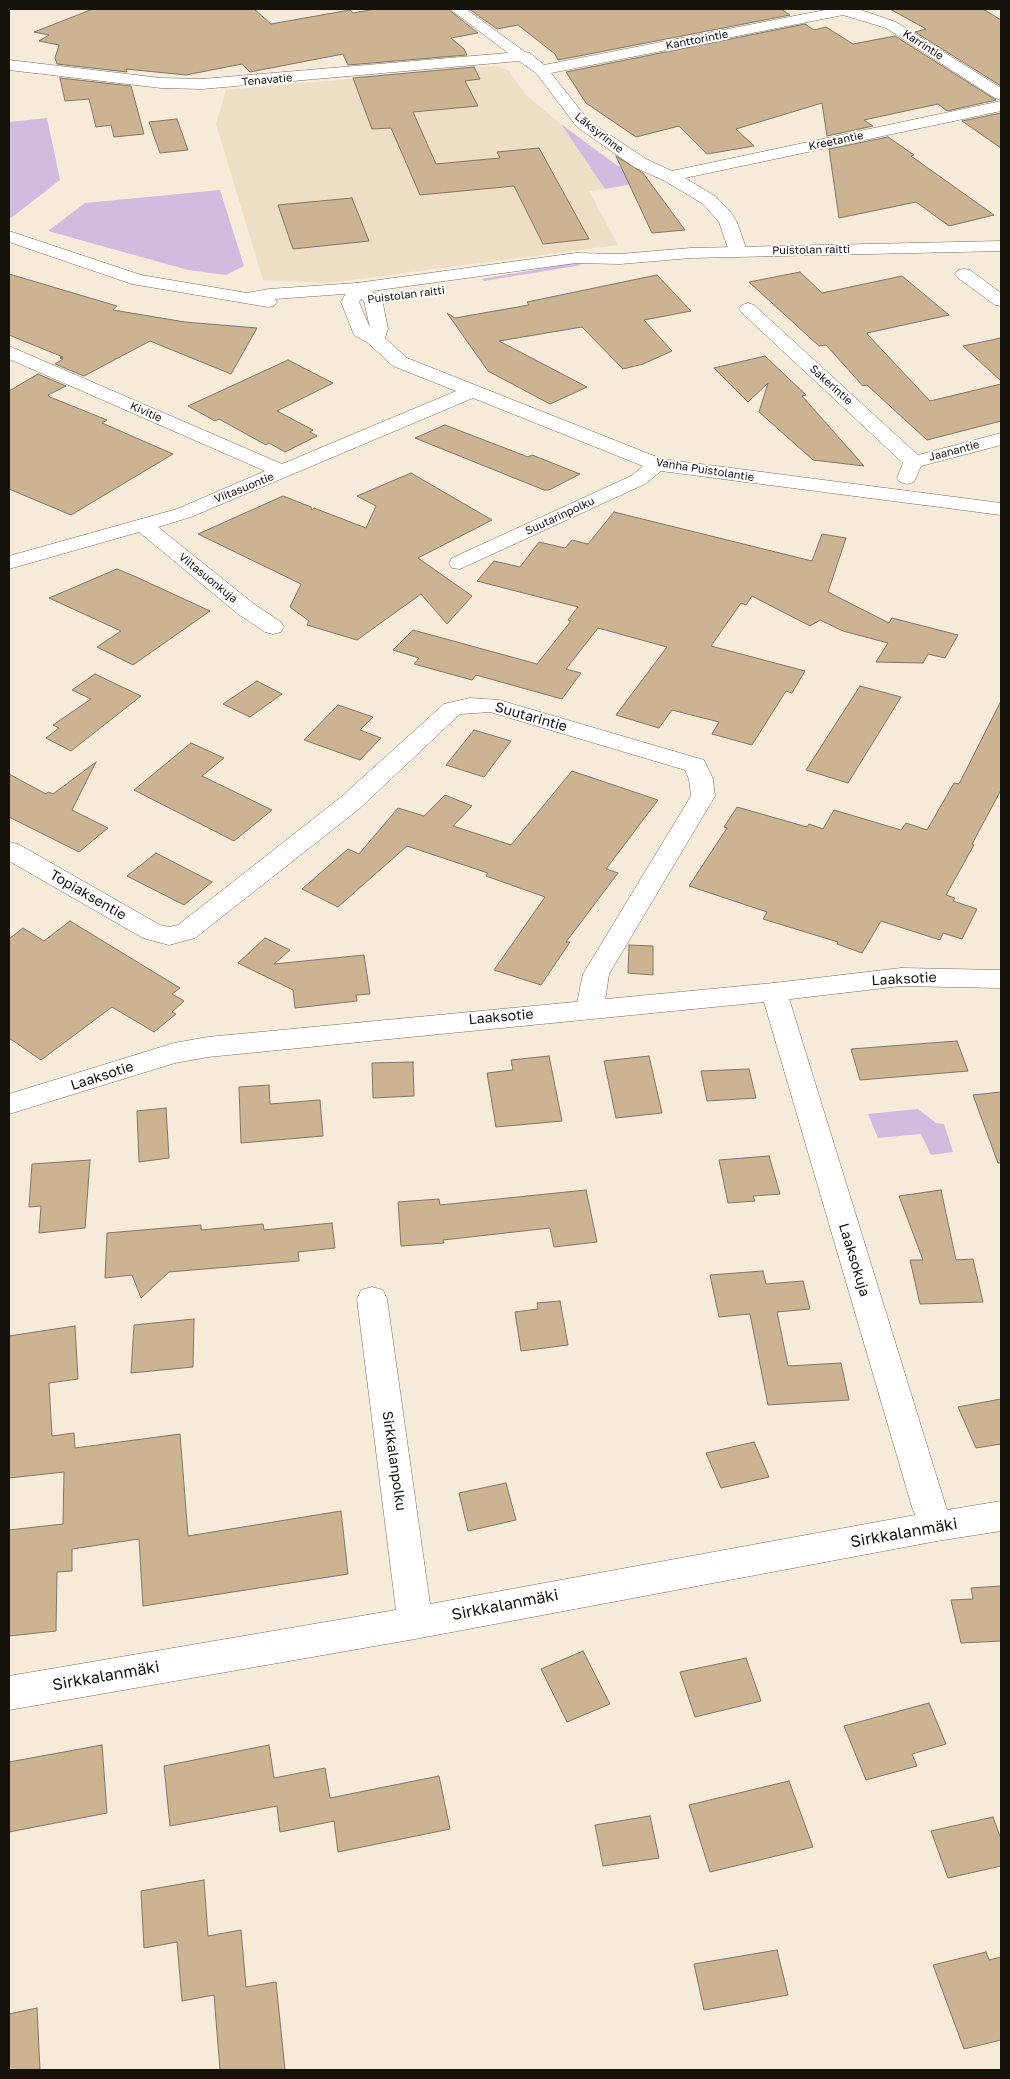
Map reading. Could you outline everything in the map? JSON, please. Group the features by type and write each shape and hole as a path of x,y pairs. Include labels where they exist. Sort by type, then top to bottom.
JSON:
{"street":[{"name":"Läksyrinne","path":"457,9 542,70 571,111 583,124 640,163 671,177 709,200 721,211 728,222 738,251"},
{"name":"Kanttorintie","path":"542,70 845,9"},
{"name":"Karrintie","path":"845,9 891,25 1001,95"},
{"name":"Tenavatie","path":"9,65 161,82 202,84 525,56"},
{"name":"Kreetantie","path":"671,177 699,169 1001,106"},
{"name":"Puistolan raitti","path":"9,236 138,280 266,302 354,295 576,258 620,259 738,251 1001,246"},
{"name":"Puistolan raitti","path":"373,299 584,270 620,259"},
{"path":"964,274 1001,301"},
{"path":"354,295 373,299 379,329 375,339"},
{"name":"Vanha Puistolantie","path":"354,295 361,331 375,339 400,362 657,464 1001,509"},
{"name":"Sakerintie","path":"748,309 914,462"},
{"name":"Kivitie","path":"9,352 283,472"},
{"name":"Viitasuontie","path":"9,563 144,526 184,512 472,391"},
{"name":"Jaanantie","path":"902,497 910,468 914,462 1001,439"},
{"name":"Suutarinpolku","path":"460,563 638,480 657,464"},
{"name":"Viitasuonkuja","path":"144,526 246,609 272,627"},
{"name":"Suutarintie","path":"169,936 186,932 343,809 452,709 470,705 491,704 695,765 701,778 703,796 596,974 590,1008"},
{"name":"Topiaksentie","path":"9,850 152,932 169,936"},
{"name":"Laaksotie","path":"9,1104 174,1053 208,1047 590,1008 774,992 901,977 1001,979"},
{"name":"Laaksokuja","path":"774,992 929,1507 937,1526"},
{"name":"Sirkkalanpolku","path":"372,1299 415,1623"},
{"name":"Sirkkalanmäki","path":"9,1693 415,1623 937,1526 1001,1516"}],"shaded area":[{"path":"494,66 508,70 526,95 561,124 605,189 589,191 618,245 328,283 263,280 216,124 226,90"},
{"path":"47,118 60,180 11,218 9,217 9,122"},
{"path":"561,124 615,164 649,181 605,189"},
{"path":"220,190 244,266 226,275 188,270 48,231 85,203"},
{"path":"574,263 582,265 484,281 482,279"},
{"path":"918,1109 936,1123 944,1124 953,1152 931,1155 921,1134 878,1138 868,1114"}],"building":[{"path":"93,9 254,9 271,24 350,10 353,13 376,9 448,9 478,33 451,38 464,49 467,55 348,65 343,54 250,72 242,64 186,75 126,69 127,72 57,64 55,58 59,45 39,41 49,35 34,32"},
{"path":"469,9 781,9 790,15 558,60 555,54 518,25 497,29"},
{"path":"890,9 983,9 1001,20 1001,86 915,32 926,29"},
{"path":"805,24 814,30 826,27 853,44 895,36 996,100 947,111 938,104 864,120 873,126 827,136 822,103 736,129 754,146 707,154 679,126 636,137 586,103 566,72"},
{"path":"474,67 480,79 465,81 478,106 413,112 436,164 500,158 497,152 539,148 589,239 543,244 514,186 420,195 391,128 372,129 353,78"},
{"path":"60,78 131,86 144,134 114,137 111,125 96,127 89,99 65,101"},
{"path":"1001,113 1001,148 962,121"},
{"path":"177,119 188,150 160,153 149,122"},
{"path":"888,137 914,155 911,156 994,215 949,226 916,202 839,218 829,149"},
{"path":"616,156 643,173 685,230 652,233"},
{"path":"352,198 369,241 293,249 278,205"},
{"path":"800,272 822,293 902,276 949,315 867,333 868,335 930,401 1001,384 1001,421 927,440 867,385 863,386 826,345 819,346 749,282"},
{"path":"9,274 117,306 113,310 185,322 257,328 231,374 150,341 84,376 55,364 63,359 60,358 63,357 9,335"},
{"path":"657,275 691,311 644,320 672,351 643,364 623,369 582,327 499,341 587,387 550,404 488,371 447,313 455,318 529,305 527,302"},
{"path":"1001,338 1001,381 963,346"},
{"path":"765,356 806,395 802,396 864,466 813,460 759,412 768,383 748,402 714,368"},
{"path":"288,360 333,383 277,411 313,430 310,432 317,436 285,452 269,443 266,445 219,419 215,421 188,406"},
{"path":"38,374 66,386 48,395 50,397 107,420 102,423 173,454 71,515 9,489 9,391"},
{"path":"445,425 528,457 532,455 580,474 549,490 544,490 415,438"},
{"path":"411,473 492,520 418,558 472,596 447,624 421,594 357,640 307,625 309,621 290,607 301,584 198,534 283,496 311,507 312,510 314,508 366,528 376,506 357,496"},
{"path":"614,512 812,561 822,534 846,538 828,592 889,623 892,618 958,635 945,658 928,654 923,663 876,662 888,643 843,631 820,620 810,626 752,596 746,605 741,603 711,646 805,671 792,693 786,691 752,745 712,734 719,722 672,710 659,728 616,715 667,647 598,628 566,669 581,673 562,699 476,675 472,680 414,664 419,658 393,650 413,630 537,664 571,621 568,620 578,607 477,581 494,561 520,567 539,542 565,548 572,540 588,544"},
{"path":"117,569 210,611 133,665 97,647 121,631 49,598"},
{"path":"95,674 141,696 71,751 46,738 59,728 53,725 91,699 72,690"},
{"path":"257,681 282,694 250,717 223,704"},
{"path":"860,686 901,697 848,783 806,770"},
{"path":"1001,701 1001,790 972,844 974,845 946,895 955,898 953,901 977,909 962,939 943,933 940,940 881,921 862,953 837,944 838,942 763,919 767,912 689,886 727,828 724,827 737,807 807,827 809,824 823,829 834,810 901,830 906,823 927,830 954,783 959,784"},
{"path":"338,705 373,717 360,730 381,738 360,760 304,740"},
{"path":"474,730 511,741 484,777 446,765"},
{"path":"191,743 224,758 202,776 272,810 234,841 134,790"},
{"path":"96,762 72,810 108,828 79,852 9,817 9,774 46,794 48,792 53,794"},
{"path":"572,771 658,800 606,869 618,873 566,942 570,942 541,985 494,970 545,897 486,876 488,873 407,846 338,907 302,889 348,849 359,854 398,808 424,816 445,795 472,806 453,826 511,845"},
{"path":"156,853 212,882 184,905 127,876"},
{"path":"70,921 180,988 172,994 184,1001 172,1012 176,1014 154,1032 112,1007 41,1060 9,1038 9,939 23,928 44,941"},
{"path":"265,938 290,950 274,964 364,955 370,994 356,995 357,1001 295,1008 293,990 238,963"},
{"path":"629,945 653,946 653,975 628,973"},
{"path":"957,1041 968,1071 860,1080 851,1049"},
{"path":"549,1056 562,1121 496,1127 487,1073 513,1070 511,1060"},
{"path":"649,1056 662,1113 616,1118 604,1061"},
{"path":"413,1062 414,1096 373,1098 372,1063"},
{"path":"749,1069 756,1098 707,1101 701,1071"},
{"path":"269,1085 270,1104 320,1100 323,1136 241,1143 239,1087"},
{"path":"1001,1092 1001,1163 998,1163 973,1095"},
{"path":"166,1108 169,1158 139,1162 137,1111"},
{"path":"769,1156 780,1194 753,1196 755,1201 728,1203 719,1160"},
{"path":"90,1160 85,1228 39,1233 41,1206 29,1207 32,1164"},
{"path":"586,1190 597,1242 554,1247 550,1228 443,1240 444,1243 401,1246 398,1202 439,1199 440,1205"},
{"path":"941,1190 956,1260 973,1259 983,1302 920,1304 910,1260 923,1260 899,1196"},
{"path":"332,1223 335,1248 298,1252 299,1261 169,1272 141,1298 132,1275 105,1278 107,1233 201,1225 201,1230 263,1224 264,1230"},
{"path":"763,1271 766,1284 803,1281 810,1309 777,1312 788,1366 841,1363 849,1400 768,1405 750,1314 719,1317 710,1275"},
{"path":"560,1301 568,1345 521,1351 515,1312 538,1309 537,1303"},
{"path":"194,1319 193,1367 131,1373 134,1325"},
{"path":"75,1326 78,1379 49,1383 52,1436 74,1433 75,1448 180,1434 188,1536 341,1511 348,1574 143,1606 139,1539 72,1549 72,1571 57,1572 56,1631 9,1636 9,1530 63,1524 64,1472 9,1478 9,1336"},
{"path":"1001,1399 1001,1444 976,1448 958,1407"},
{"path":"754,1442 769,1477 721,1488 706,1453"},
{"path":"506,1483 516,1520 468,1531 459,1493"},
{"path":"1001,1586 1001,1641 961,1643 951,1600 973,1599 971,1588"},
{"path":"583,1651 610,1704 567,1722 541,1669"},
{"path":"746,1658 761,1701 695,1717 680,1672"},
{"path":"929,1703 946,1744 912,1754 917,1766 866,1780 844,1726"},
{"path":"102,1745 107,1813 9,1832 9,1762"},
{"path":"269,1745 274,1778 325,1768 330,1798 439,1776 450,1829 338,1852 334,1821 280,1832 277,1806 170,1826 164,1766"},
{"path":"789,1781 813,1847 710,1872 689,1805"},
{"path":"650,1816 659,1858 603,1866 595,1825"},
{"path":"993,1817 1001,1839 1001,1866 948,1878 931,1831"},
{"path":"204,1880 208,1936 241,1930 246,1987 276,1982 285,2070 220,2070 214,1995 182,2001 177,1942 144,1948 141,1891"},
{"path":"777,1950 788,1995 704,2010 694,1964"},
{"path":"986,1952 989,1960 1001,1957 1001,2040 964,2049 933,1965"},
{"path":"37,2008 40,2070 9,2070 9,2014"}]}
